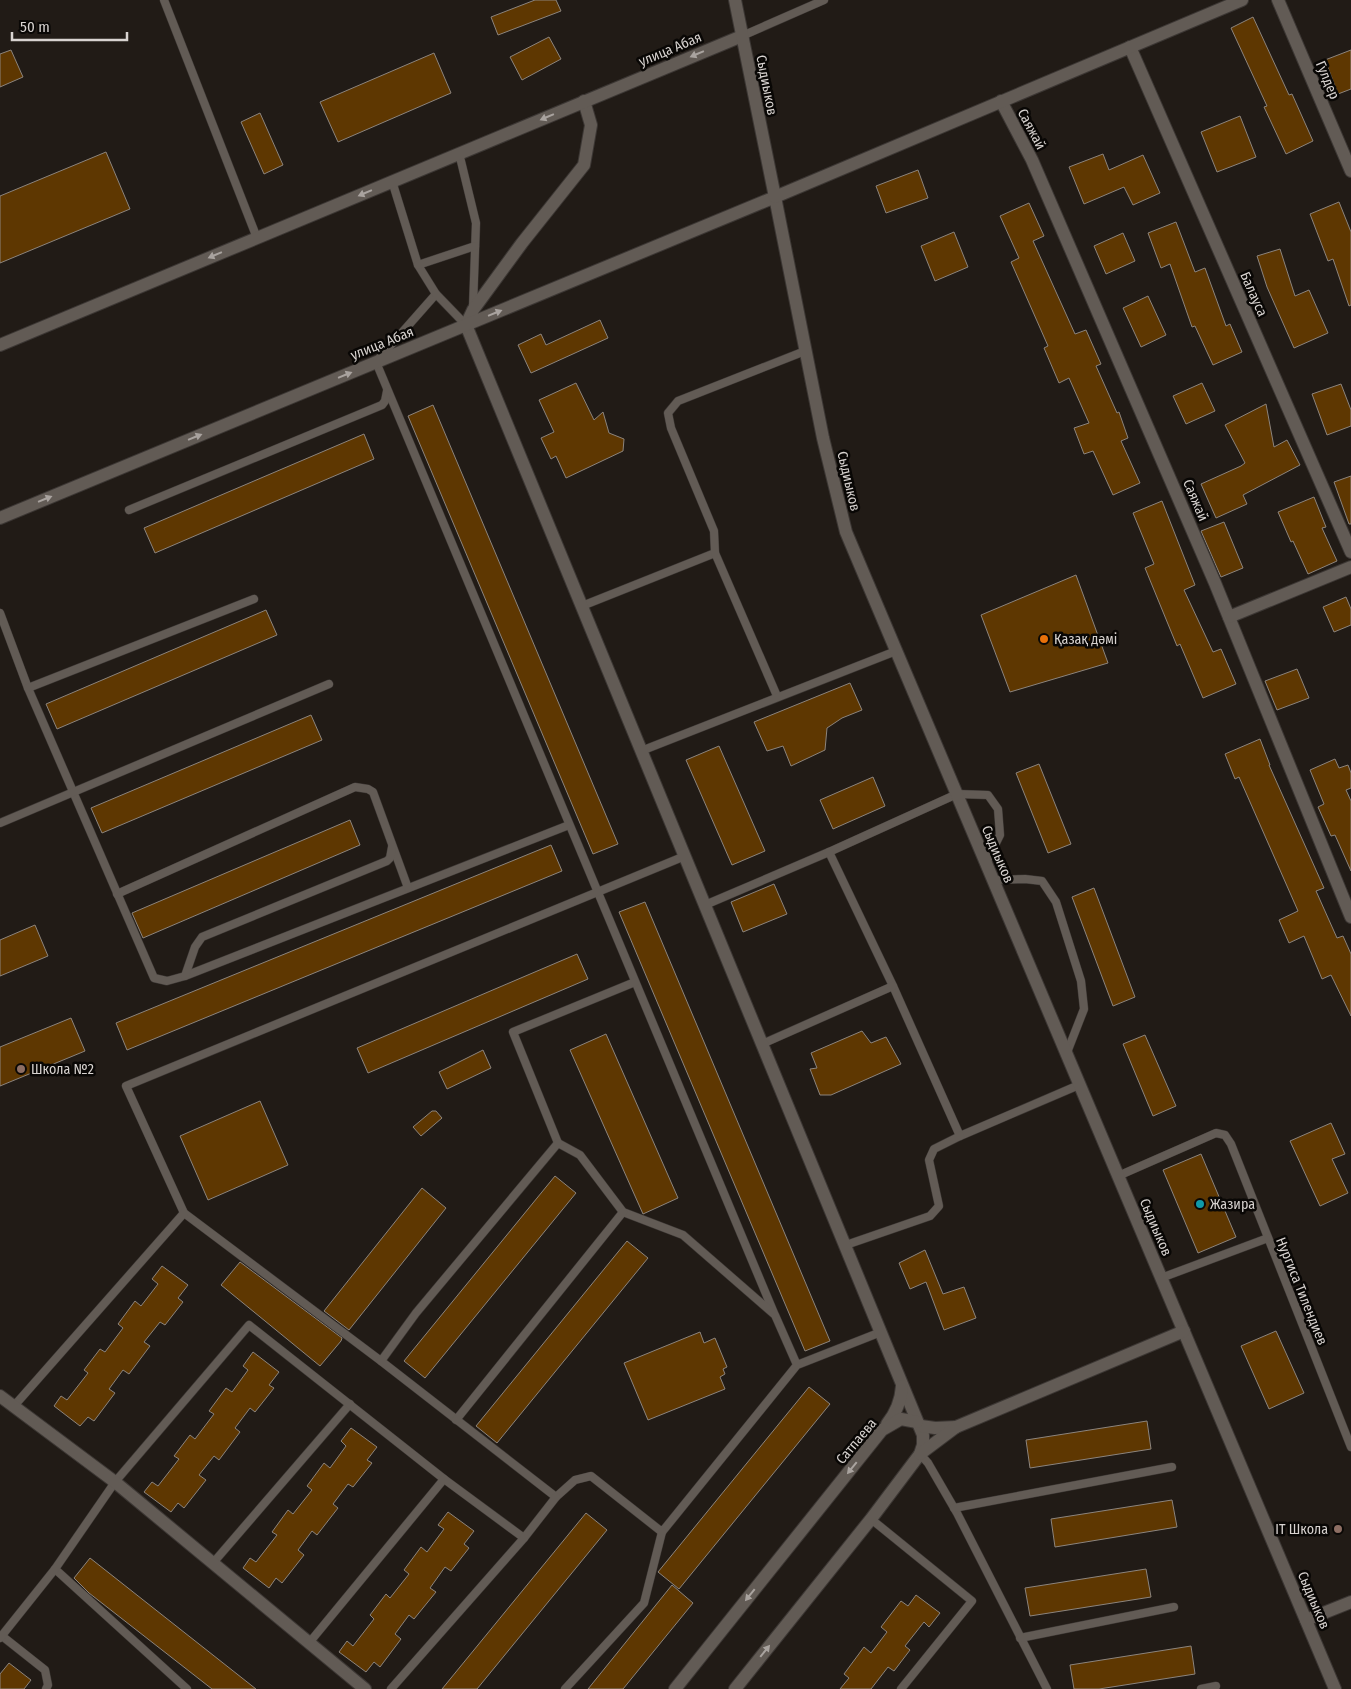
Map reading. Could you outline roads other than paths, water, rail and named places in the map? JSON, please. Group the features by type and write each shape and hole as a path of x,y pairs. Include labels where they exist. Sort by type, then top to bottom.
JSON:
{"street":[{"name":"Сыдиыков","path":"735,0 823,438 846,532 1335,1689"},
{"name":"улица Абая","path":"0,518 775,197 1242,0"},
{"name":"Гулдер","path":"1278,0 1351,172"},
{"name":"улица Абая","path":"0,344 742,36"},
{"name":"Балауса","path":"1130,47 1351,552"},
{"path":"584,101 591,125 584,165 473,310 466,325 902,1380 923,1435 924,1445 920,1454 871,1519 734,1689"},
{"name":"Саяжай","path":"1000,101 1032,160 1229,617 1351,917"},
{"path":"1229,617 1351,567"},
{"path":"920,1454 956,1427 1184,1331"},
{"path":"882,1430 893,1417 901,1397 902,1380"},
{"path":"0,1396 115,1482 365,1689"},
{"name":"Сатпаева","path":"676,1689 882,1430 900,1419 934,1428 956,1427"},
{"path":"1306,1620 1351,1602"}],"lane":[{"path":"164,0 257,238"},
{"path":"742,36 824,0"},
{"path":"459,153 476,223 473,310"},
{"path":"392,181 418,265 436,294 466,325"},
{"path":"418,265 475,246"},
{"path":"436,294 376,362 797,1365"},
{"path":"777,696 715,553 714,531 671,428 668,413 678,401 805,351"},
{"path":"129,510 382,405 385,401 387,389"},
{"path":"582,606 715,553"},
{"path":"28,688 254,599"},
{"path":"0,613 28,688 154,978 166,982 185,976 570,824"},
{"path":"641,751 777,696 896,651"},
{"path":"0,823 329,684"},
{"path":"118,894 355,787 374,792 408,888"},
{"path":"705,905 957,794 988,795 998,810 1000,835 986,863"},
{"path":"185,976 195,947 202,937 388,861 393,845"},
{"path":"829,852 893,986 960,1136"},
{"path":"556,1497 381,1361 184,1214 126,1086 685,856"},
{"path":"993,880 1024,879 1042,881 1056,902 1081,981 1084,1010 1066,1054"},
{"path":"636,982 513,1032 558,1142 580,1154 623,1212 683,1235 775,1315"},
{"path":"762,1044 893,986"},
{"path":"846,1245 930,1216 939,1206 929,1160 934,1149 1079,1085"},
{"name":"Нургиса Тилендиев","path":"1118,1176 1216,1134 1225,1135 1231,1144 1351,1447"},
{"path":"381,1361 416,1313 558,1142"},
{"path":"456,1420 623,1212"},
{"path":"14,1406 184,1214"},
{"path":"1161,1278 1268,1238"},
{"path":"46,1689 48,1685 45,1670 1,1637 55,1570 115,1482 249,1325 444,1479 524,1538"},
{"path":"565,1689 644,1603 662,1532 797,1365 881,1332"},
{"path":"213,1563 350,1404"},
{"path":"920,1454 928,1463 954,1508 1047,1689"},
{"path":"954,1508 1172,1466"},
{"path":"391,1689 524,1538 556,1497 575,1480 591,1476 662,1532"},
{"path":"309,1643 444,1479"},
{"path":"871,1519 972,1601 900,1689"},
{"path":"55,1570 187,1689"},
{"path":"1020,1638 1174,1607"},
{"path":"1201,1689 1216,1686"}],"place":[{"name":"Қазақ дәмі","path":"1044,639"},
{"name":"Школа №2","path":"21,1069"},
{"name":"Жазира","path":"1200,1204"},
{"name":"IT Школа","path":"1338,1529"}]}
